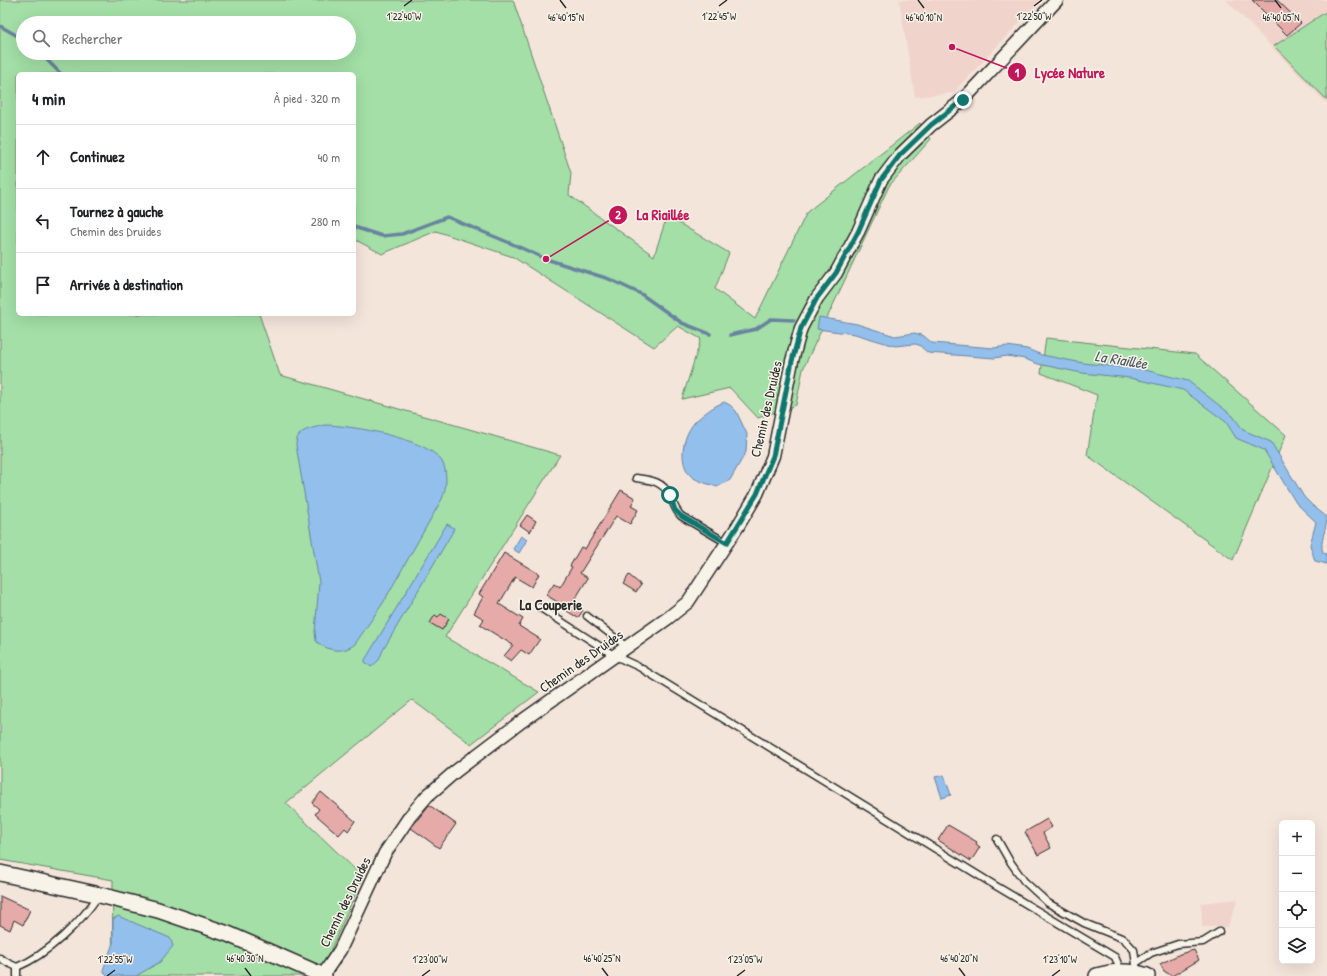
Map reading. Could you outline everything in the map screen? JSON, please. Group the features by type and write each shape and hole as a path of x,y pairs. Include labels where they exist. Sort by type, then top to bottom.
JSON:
{"street":[{"name":"Chemin des Druides","path":"324,976 340,950 385,853 410,816 426,796 456,771 522,721 668,618 688,602 757,494 773,456 792,361 801,328 817,298 836,273 858,232 881,180 900,155 931,125 963,100 1057,0"},
{"path":"0,873 100,895 158,910 228,934 324,976"},
{"path":"1097,976 1121,971 1140,971"}],"lane":[{"path":"636,478 653,480 664,487 670,495 675,510 681,516 727,543"},
{"path":"539,607 614,656 639,667 996,886 1115,957 1121,971"},
{"path":"587,616 627,647"},
{"path":"997,839 1009,860 1024,881 1048,903 1084,923 1124,939 1134,950 1140,971"},
{"path":"0,958 18,967 30,962 60,939 100,895"},
{"path":"1140,971 1151,953 1178,944 1203,942 1219,932"},
{"path":"17,976 18,967"}],"shaded area":[{"path":"899,0 1041,0 953,93 915,97"},
{"path":"1226,0 1327,0 1327,104"},
{"path":"1238,899 1228,927 1202,927 1201,903"}],"green space":[{"path":"0,0 513,0 571,173 569,195 654,256 667,216 729,253 715,289 755,319 807,212 920,123 931,139 889,186 803,369 796,405 758,418 730,388 682,399 701,339 678,326 654,347 513,257 436,231 382,254 356,240 356,72 16,72 16,316 260,316 280,375 560,455 445,637 539,692 471,744 412,700 286,803 363,877 319,976 112,976 113,880 0,860"},
{"path":"1327,11 1327,100 1274,46"},
{"path":"1046,338 1195,354 1286,435 1233,560 1087,455 1097,395 1041,373"}],"water":[{"path":"819,317 857,324 895,336 915,333 924,336 932,343 994,348 1007,346 1027,349 1042,355 1083,363 1141,369 1188,381 1233,416 1243,430 1271,442 1304,497 1327,517 1322,548 1323,553 1327,554 1327,564 1315,561 1310,545 1316,522 1296,503 1264,450 1236,438 1226,422 1183,390 1130,378 1082,373 1007,356 994,358 928,353 919,345 915,344 895,346 855,334 817,329"},
{"path":"724,402 736,411 747,434 746,452 730,480 717,487 704,483 689,474 684,465 683,450 686,436 693,424 707,412"},
{"path":"324,425 368,430 404,439 420,445 432,452 441,460 446,474 446,484 442,499 383,603 355,644 340,650 330,649 316,641 315,632 319,582 296,445 299,436 305,430"},
{"path":"447,524 454,528 452,533 383,650 379,660 371,667 365,662 365,660"},
{"path":"521,536 527,540 519,553 513,549"},
{"path":"944,775 951,795 942,798 935,777"},
{"path":"118,916 170,938 173,946 160,962 136,976 107,976 103,970 113,943 113,919"}],"building":[{"path":"1252,0 1277,0 1301,23 1287,35"},
{"path":"621,490 635,498 631,506 638,510 630,524 616,516 580,573 588,578 569,609 546,595 554,583 560,587 572,567 570,566 581,547 585,549"},
{"path":"527,515 536,521 530,532 520,525"},
{"path":"504,553 539,574 532,587 515,577 499,604 523,619 519,626 540,639 529,655 521,650 511,661 504,656 513,645 480,625 484,619 474,613 483,597 479,594"},
{"path":"629,575 641,585 636,592 623,584"},
{"path":"572,604 583,610 578,618 567,611"},
{"path":"441,614 449,619 442,630 430,623 435,615 438,617"},
{"path":"321,792 355,821 348,831 345,828 339,835 315,814 319,809 312,803"},
{"path":"429,805 456,824 439,848 411,828"},
{"path":"1047,819 1052,827 1043,833 1051,848 1038,855 1025,832"},
{"path":"948,825 977,842 976,844 980,847 971,861 938,840"},
{"path":"0,896 30,910 23,925 14,920 10,930 0,925"},
{"path":"1194,950 1199,960 1172,976 1164,971 1160,964 1180,954"}],"waterway":[{"name":"La Riaillée","path":"0,26 16,35"},
{"name":"La Riaillée","path":"47,60 59,72"},
{"name":"La Riaillée","path":"356,228 382,236 402,234 447,217 546,259 609,279 641,294 682,323 710,334"},
{"name":"La Riaillée","path":"730,335 756,329 771,319 794,320"}],"place":[{"name":"Lycée Nature","path":"952,47"},
{"name":"La Riaillée","path":"546,259"}],"district":[{"name":"La Couperie","path":"551,605"}],"route":[{"path":"670,495 675,510 681,516 727,543 757,494 773,456 792,361 801,328 817,298 836,273 858,232 881,180 900,155 931,125 963,100"}]}
